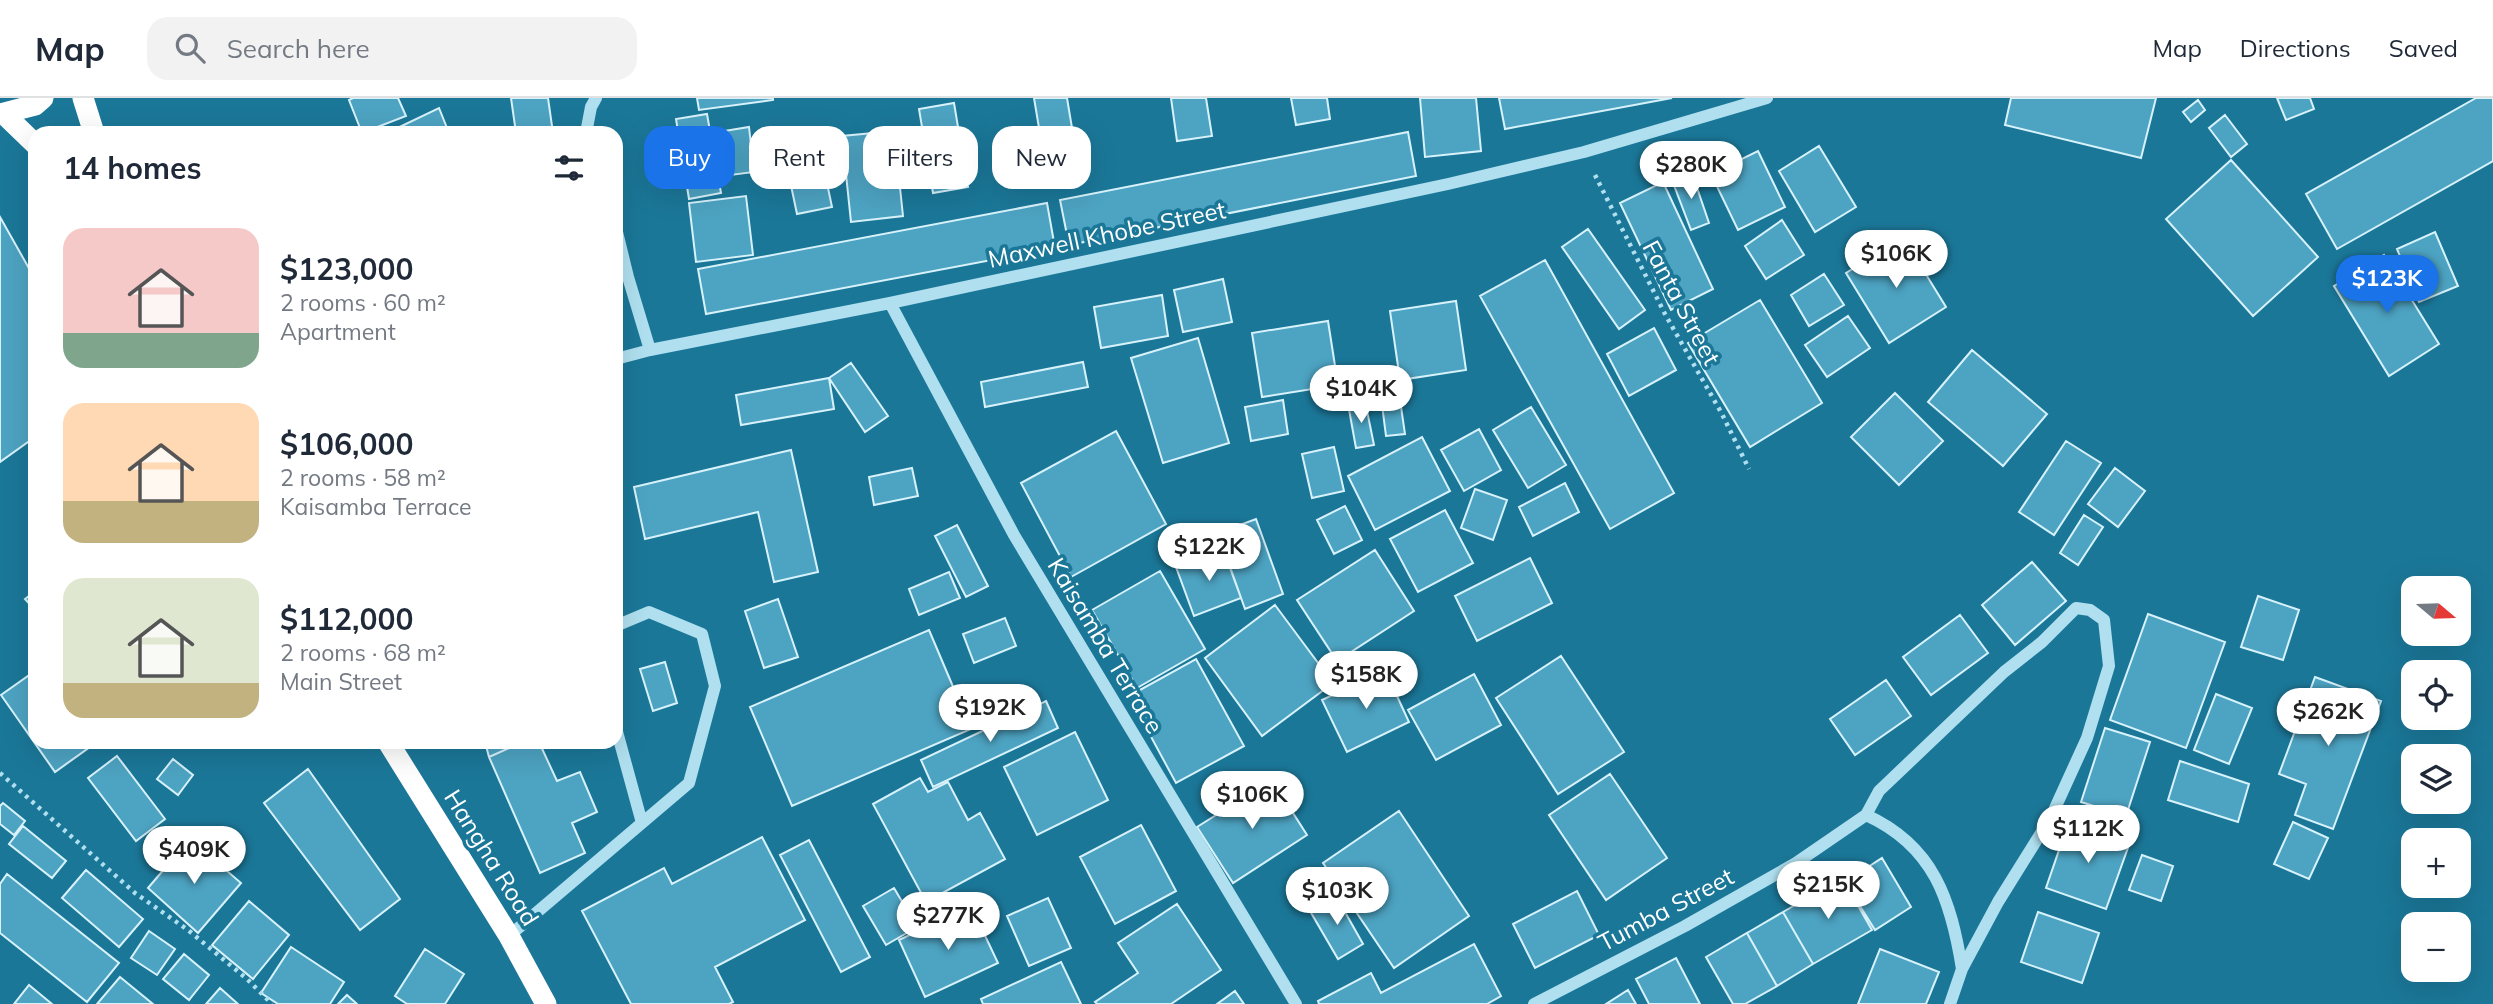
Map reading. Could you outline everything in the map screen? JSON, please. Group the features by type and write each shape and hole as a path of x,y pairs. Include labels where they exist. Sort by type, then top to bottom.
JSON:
{"highway":[{"path":"2,114 35,105 43,98"},
{"path":"83,98 92,126"},
{"path":"2,114 28,138"},
{"name":"Hangha Road","path":"392,749 509,936 546,1004"}],"street":[{"path":"587,126 590,107 596,98"},
{"name":"Maxwell Khobe Street","path":"623,357 1448,184 1584,152 1767,98"},
{"path":"623,257 650,350"},
{"name":"Kaisamba Terrace","path":"890,303 1014,535 1296,1004"},
{"path":"1950,1004 1962,969 1998,902 2051,817 2087,738 2109,666 2104,620 2090,610 2076,608 2042,642 2004,672 1879,791 1867,815 1904,837 1943,890 1956,926 1962,969"},
{"path":"509,936 689,783 715,686 702,634 649,612 623,623"},
{"path":"622,749 642,823"},
{"name":"Tumba Street","path":"1534,1004 1685,926 1796,863 1867,815"}],"path":[{"name":"Fanta Street","path":"1584,152 1665,314 1722,414 1749,469"},
{"path":"0,773 135,893 188,930 247,979 272,1004"}],"building":[{"path":"398,98 406,116 380,126 359,126 349,100"},
{"path":"511,98 548,98 552,126 515,126"},
{"path":"697,98 773,98 773,100 699,110"},
{"path":"1034,98 1067,98 1072,126 1039,126"},
{"path":"1171,98 1206,98 1212,136 1177,141"},
{"path":"1291,98 1327,98 1330,119 1296,125"},
{"path":"1420,98 1476,98 1481,151 1425,157"},
{"path":"1499,98 1672,98 1505,129"},
{"path":"2011,98 2156,98 2141,158 2005,125"},
{"path":"2277,98 2310,98 2314,109 2286,120"},
{"path":"2476,98 2493,98 2493,161 2337,249 2306,194"},
{"path":"2198,100 2205,110 2191,122 2183,112"},
{"path":"954,103 958,126 922,126 919,109"},
{"path":"439,108 446,126 402,126"},
{"path":"707,114 709,126 677,126 676,119"},
{"path":"2225,115 2247,144 2231,157 2209,128"},
{"path":"749,127 749,173 735,174 735,129"},
{"path":"1408,132 1416,176 1069,245 1060,200"},
{"path":"863,134 863,189 900,189 903,216 851,222 848,189 849,135"},
{"path":"1819,146 1856,207 1815,232 1779,171"},
{"path":"1758,151 1785,207 1738,230 1711,174"},
{"path":"2231,160 2318,257 2253,316 2166,219"},
{"path":"1692,173 1709,223 1691,230 1672,180"},
{"path":"1663,182 1713,289 1671,310 1620,203"},
{"path":"687,189 720,189 721,193 689,199"},
{"path":"792,189 828,189 832,207 797,214"},
{"path":"932,189 956,189 933,193"},
{"path":"746,196 753,255 696,262 689,203"},
{"path":"1047,203 1055,248 706,314 698,269"},
{"path":"0,217 28,267 28,442 0,462"},
{"path":"1782,220 1804,255 1766,279 1745,246"},
{"path":"1588,229 1645,310 1619,329 1562,247"},
{"path":"2435,232 2458,286 2419,302 2397,249"},
{"path":"1903,237 1946,307 1889,343 1846,273"},
{"path":"2384,255 2439,344 2389,376 2334,286"},
{"path":"1545,260 1674,493 1610,529 1480,296"},
{"path":"1824,274 1844,305 1809,326 1791,295"},
{"path":"1223,279 1232,322 1183,332 1174,290"},
{"path":"1162,295 1168,336 1101,348 1094,307"},
{"path":"1760,300 1822,403 1750,447 1688,343"},
{"path":"1456,301 1466,370 1400,380 1390,311"},
{"path":"1848,316 1870,348 1827,377 1805,345"},
{"path":"1328,321 1338,385 1262,397 1252,333"},
{"path":"1654,328 1676,370 1629,396 1607,354"},
{"path":"1198,338 1229,443 1163,463 1131,358"},
{"path":"1972,350 2047,414 2003,466 1928,402"},
{"path":"1083,362 1088,387 985,407 981,382"},
{"path":"851,363 888,416 865,432 829,378"},
{"path":"829,378 834,409 741,425 736,395"},
{"path":"1399,393 1405,434 1386,436 1381,397"},
{"path":"1895,393 1943,441 1899,485 1851,437"},
{"path":"1283,400 1288,434 1251,441 1245,407"},
{"path":"1365,401 1374,445 1356,448 1348,404"},
{"path":"1531,407 1566,465 1528,488 1493,430"},
{"path":"1479,429 1501,470 1464,491 1441,450"},
{"path":"1116,431 1166,524 1071,577 1021,483"},
{"path":"1422,437 1450,491 1375,530 1348,476"},
{"path":"2066,441 2101,463 2054,535 2019,512"},
{"path":"1334,447 1344,491 1312,498 1302,454"},
{"path":"791,450 818,572 774,582 758,512 645,539 634,487"},
{"path":"912,468 918,496 874,505 869,477"},
{"path":"2115,468 2145,491 2118,527 2088,504"},
{"path":"1565,483 1579,512 1533,536 1519,507"},
{"path":"1475,489 1507,500 1493,540 1461,528"},
{"path":"1345,506 1362,540 1334,554 1317,520"},
{"path":"1445,510 1473,563 1418,592 1390,539"},
{"path":"2084,515 2103,527 2078,565 2060,553"},
{"path":"1256,519 1283,594 1245,609 1218,533"},
{"path":"957,525 988,586 966,597 935,536"},
{"path":"1223,549 1241,598 1194,616 1176,567"},
{"path":"1375,550 1414,611 1337,661 1297,600"},
{"path":"1530,558 1552,603 1477,641 1455,596"},
{"path":"2032,562 2066,601 2015,645 1982,605"},
{"path":"1160,571 1205,649 1137,688 1092,610"},
{"path":"949,572 960,598 919,615 909,589"},
{"path":"2258,596 2299,610 2283,660 2241,647"},
{"path":"778,599 798,657 764,668 745,611"},
{"path":"1275,605 1333,683 1262,736 1205,658"},
{"path":"2148,614 2225,642 2186,748 2110,720"},
{"path":"1960,615 1988,653 1931,695 1903,657"},
{"path":"1005,618 1016,646 974,663 963,634"},
{"path":"929,630 971,729 792,806 750,707"},
{"path":"1561,656 1624,752 1558,794 1496,698"},
{"path":"1196,659 1244,746 1176,783 1129,696"},
{"path":"665,662 677,703 653,711 640,669"},
{"path":"1385,670 1409,722 1347,752 1322,700"},
{"path":"1474,674 1501,725 1436,760 1408,710"},
{"path":"28,676 28,734 1,695"},
{"path":"2315,677 2381,701 2333,829 2295,815 2306,784 2279,774"},
{"path":"1886,680 1911,716 1855,755 1830,719"},
{"path":"2216,694 2252,708 2229,764 2194,750"},
{"path":"1046,701 1058,728 933,787 921,760"},
{"path":"2105,728 2150,742 2126,816 2081,802"},
{"path":"1075,732 1108,800 1037,835 1004,767"},
{"path":"39,749 87,749 55,772"},
{"path":"487,749 507,749 489,757"},
{"path":"507,749 542,749 557,781 580,772 597,812 572,823 585,853 540,873 489,757"},
{"path":"117,756 165,819 136,841 88,778"},
{"path":"173,759 193,775 178,795 157,779"},
{"path":"2180,761 2249,784 2238,822 2168,800"},
{"path":"308,769 400,899 360,930 264,803"},
{"path":"1610,774 1667,858 1606,900 1549,815"},
{"path":"920,778 928,792 948,782 968,820 980,813 1005,859 926,902 873,804"},
{"path":"1272,780 1307,835 1233,883 1197,827"},
{"path":"3,803 25,821 14,835 0,824 0,806"},
{"path":"1399,811 1469,916 1394,968 1323,863"},
{"path":"2069,821 2130,842 2106,909 2046,888"},
{"path":"2293,822 2328,838 2309,879 2274,864"},
{"path":"1141,825 1176,891 1115,924 1080,857"},
{"path":"23,826 66,861 52,878 9,844"},
{"path":"762,837 805,920 715,967 733,1002 729,1004 631,1004 582,911 664,868 672,884"},
{"path":"190,839 241,883 198,933 148,888"},
{"path":"809,840 870,957 841,972 780,855"},
{"path":"2142,855 2173,866 2161,901 2129,890"},
{"path":"1882,858 1911,907 1875,930 1845,882"},
{"path":"86,870 143,919 119,947 62,898"},
{"path":"7,874 119,963 87,1002 0,933 0,884"},
{"path":"1842,878 1872,930 1813,964 1783,912"},
{"path":"894,888 917,927 886,945 863,906"},
{"path":"1577,891 1599,935 1535,968 1513,924"},
{"path":"1336,896 1363,944 1338,959 1310,911"},
{"path":"1048,898 1071,948 1029,966 1007,916"},
{"path":"249,901 289,935 253,979 212,945"},
{"path":"1177,904 1221,970 1171,1004 1097,1004 1095,1002 1138,973 1118,943"},
{"path":"971,906 998,963 925,997 899,940"},
{"path":"1783,912 1813,964 1777,986 1747,933"},
{"path":"2038,912 2099,933 2082,983 2021,962"},
{"path":"149,931 175,949 157,975 131,958"},
{"path":"1747,933 1777,986 1745,1004 1733,1004 1706,957"},
{"path":"1474,944 1501,996 1487,1004 1319,1004 1318,1001 1371,973 1381,993"},
{"path":"291,947 344,982 330,1004 278,1004 261,993"},
{"path":"425,949 464,974 445,1004 407,1004 395,996"},
{"path":"1880,949 1939,972 1926,1004 1858,1004"},
{"path":"184,954 209,975 189,1000 163,979"},
{"path":"1676,958 1700,1004 1649,1004 1636,979"},
{"path":"1061,962 1081,1004 983,1004 981,999"},
{"path":"120,977 153,1004 97,1004"},
{"path":"29,985 52,1004 14,1004"},
{"path":"220,988 238,1004 206,1004"},
{"path":"1628,990 1636,1004 1606,1004"},
{"path":"1235,991 1244,1004 1217,1004"},
{"path":"347,995 357,1004 338,1004"}]}
